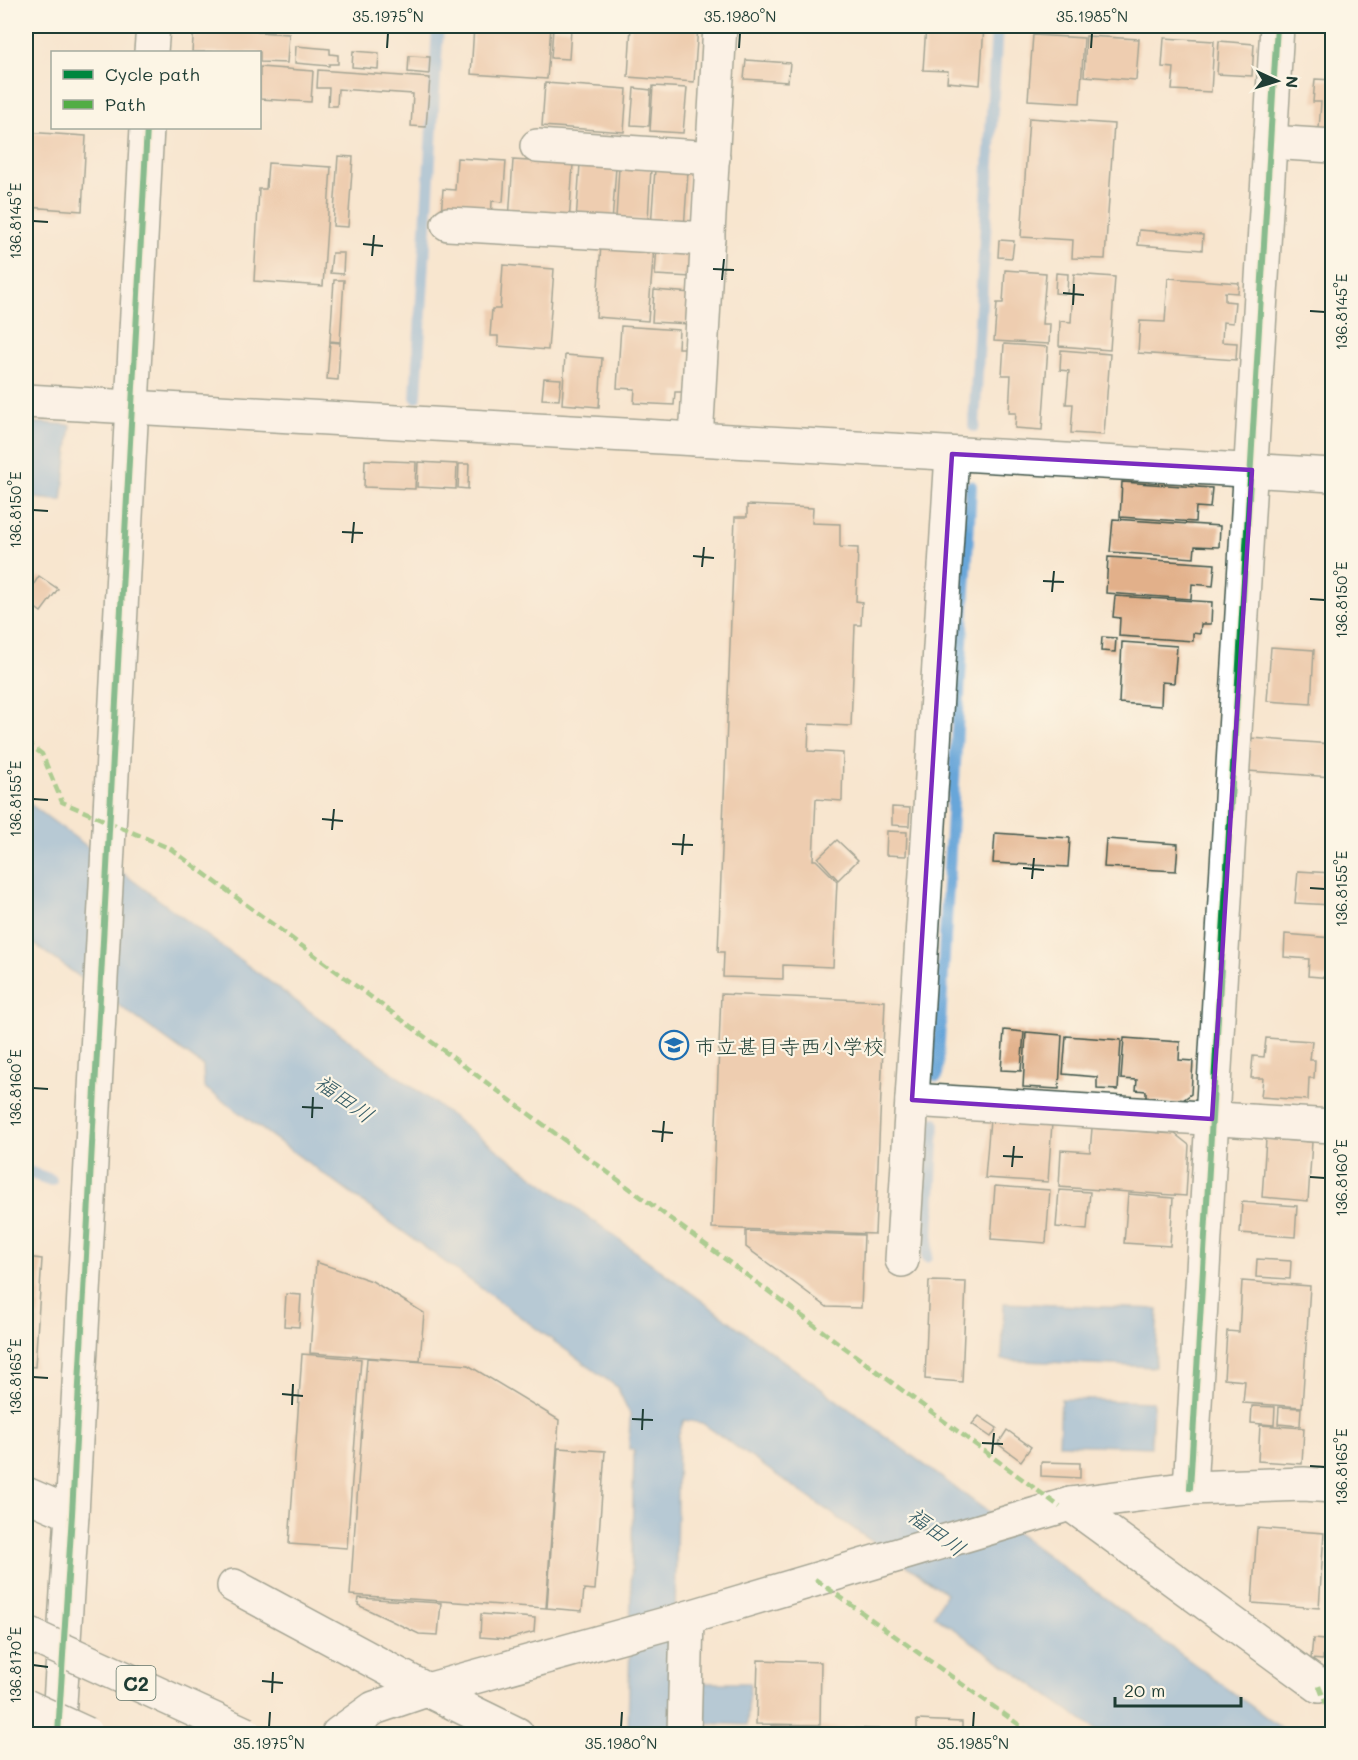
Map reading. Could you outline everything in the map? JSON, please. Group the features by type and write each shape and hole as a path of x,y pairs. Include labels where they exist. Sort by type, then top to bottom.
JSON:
{"main road":[{"path":"151,51 153,26"},
{"path":"696,439 720,26"},
{"path":"1190,1488 1277,26"},
{"path":"58,1734 72,1514 147,129"},
{"path":"1270,142 1332,146"},
{"path":"537,146 713,158"},
{"path":"448,224 708,239"},
{"path":"26,401 1332,475"},
{"path":"902,1260 952,454"},
{"path":"912,1100 1332,1126"},
{"path":"338,1734 374,1708 428,1690 681,1620 1061,1507 1190,1488 1304,1484 1332,1486"},
{"path":"26,1494 72,1514"},
{"path":"1061,1507 1319,1686"},
{"path":"234,1586 428,1690 517,1734"},
{"path":"681,1620 685,1678 684,1731"},
{"name":"C2","path":"26,1633 246,1734"},
{"path":"26,1706 87,1734"}],"highlighted area":[{"path":"952,454 1252,470 1212,1119 912,1100"}],"water":[{"path":"26,422 71,425 62,501 26,497"},
{"name":"福田川","path":"26,801 1289,1734 1102,1734 934,1615 946,1593 702,1423 684,1420 678,1436 674,1683 750,1683 747,1725 702,1723 667,1727 666,1734 628,1734 634,1450 629,1449 630,1414 617,1387 204,1087 203,1066 26,938"},
{"path":"1004,1303 1158,1309 1155,1367 1002,1360"},
{"path":"1061,1399 1153,1402 1151,1447 1059,1444"}],"building":[{"path":"194,26 259,26 258,32 289,34 287,63 261,62 261,51 192,51"},
{"path":"474,26 551,26 547,79 471,74"},
{"path":"631,26 698,26 694,82 628,77"},
{"path":"926,26 984,26 980,85 947,82 948,71 923,70"},
{"path":"553,28 571,29 569,59 551,58"},
{"path":"1033,35 1084,38 1080,103 1028,100"},
{"path":"1086,36 1139,39 1136,80 1084,76"},
{"path":"1164,38 1214,41 1211,92 1172,90 1174,68 1162,67"},
{"path":"1219,41 1254,44 1252,76 1217,74"},
{"path":"296,46 330,49 330,54 338,55 338,64 329,64 329,66 295,63"},
{"path":"353,51 379,53 378,69 352,67"},
{"path":"409,56 430,57 429,74 408,72"},
{"path":"746,60 790,63 788,82 744,79"},
{"path":"261,67 313,71 311,102 261,99"},
{"path":"318,70 430,78 426,127 411,126 413,94 338,89 337,106 328,106 329,88 317,88"},
{"path":"1315,79 1332,80 1332,130 1319,129 1321,102 1313,102"},
{"path":"545,83 627,89 624,132 542,126"},
{"path":"653,86 687,88 683,133 650,131"},
{"path":"634,88 651,90 649,126 631,125"},
{"path":"1029,118 1114,124 1105,259 1072,258 1073,240 1021,237"},
{"path":"26,132 86,136 82,211 27,207 30,155 26,154"},
{"path":"338,156 353,157 348,227 333,226"},
{"path":"457,158 506,161 503,202 492,201 491,220 441,216 443,189 455,190"},
{"path":"513,160 573,164 569,224 509,220"},
{"path":"268,163 331,167 323,286 254,281 259,189 266,189"},
{"path":"580,164 616,167 612,223 576,221"},
{"path":"619,167 651,169 648,220 616,218"},
{"path":"655,169 688,172 684,229 651,227"},
{"path":"1139,230 1203,235 1202,250 1138,245"},
{"path":"999,240 1014,241 1012,258 998,257"},
{"path":"601,244 654,247 648,321 596,317"},
{"path":"657,245 694,248 692,277 655,275"},
{"path":"332,253 344,253 343,274 330,273"},
{"path":"503,265 554,269 548,350 498,346 498,336 490,336 492,309 500,309"},
{"path":"1005,270 1046,273 1042,324 1050,324 1049,344 994,341 997,303 1003,303"},
{"path":"1056,273 1068,274 1067,294 1055,293"},
{"path":"1074,274 1115,277 1110,350 1059,346 1060,321 1071,322"},
{"path":"1168,278 1239,283 1238,293 1225,292 1225,301 1235,302 1233,323 1223,322 1222,342 1237,343 1236,360 1138,353 1140,321 1165,322"},
{"path":"334,280 344,280 340,342 330,341"},
{"path":"654,290 692,293 690,324 652,322"},
{"path":"621,326 679,330 678,348 687,348 684,392 675,392 674,405 634,403 635,389 617,388"},
{"path":"330,342 340,343 338,380 327,379"},
{"path":"1004,344 1048,347 1042,430 1015,428 1016,413 1009,413 1011,375 1002,375"},
{"path":"1061,350 1110,354 1104,435 1071,433 1073,404 1066,404 1069,371 1060,370"},
{"path":"565,355 602,358 599,407 562,404"},
{"path":"544,378 561,379 559,400 542,399"},
{"path":"365,460 416,462 415,489 364,487"},
{"path":"418,462 457,464 456,489 417,487"},
{"path":"459,464 469,464 468,489 458,488"},
{"path":"1122,482 1212,488 1210,508 1196,507 1195,522 1120,517"},
{"path":"747,505 813,508 812,523 840,524 840,547 858,548 856,601 862,602 861,625 855,625 851,726 809,724 808,751 843,753 842,801 816,799 813,860 816,860 837,881 833,967 783,965 783,979 723,977 724,952 718,952 735,517 747,517"},
{"path":"1113,519 1220,526 1219,547 1195,546 1194,558 1110,552"},
{"path":"1108,557 1215,564 1213,586 1192,584 1191,599 1106,593"},
{"path":"39,576 58,589 41,612 26,601 26,596"},
{"path":"1115,596 1212,602 1211,624 1201,624 1200,634 1193,633 1193,641 1119,636 1120,618 1113,617"},
{"path":"1102,637 1116,638 1115,652 1101,651"},
{"path":"1122,642 1177,646 1174,683 1162,682 1161,706 1119,703"},
{"path":"1271,647 1314,650 1311,704 1267,701"},
{"path":"1250,738 1332,744 1332,777 1248,771"},
{"path":"892,807 910,808 909,826 892,825"},
{"path":"887,831 907,832 906,856 886,855"},
{"path":"995,833 1070,838 1068,867 993,863"},
{"path":"1106,839 1178,844 1176,871 1104,867"},
{"path":"837,840 858,860 838,880 818,858"},
{"path":"1298,871 1332,873 1332,905 1295,903"},
{"path":"1285,934 1332,938 1332,978 1308,976 1309,959 1284,957"},
{"path":"721,994 885,1001 875,1234 712,1228"},
{"path":"1004,1030 1024,1032 1021,1071 1001,1070"},
{"path":"1026,1032 1062,1035 1059,1089 1023,1087"},
{"path":"1066,1036 1121,1040 1118,1090 1097,1089 1097,1077 1063,1074"},
{"path":"1124,1038 1180,1042 1179,1060 1193,1061 1191,1094 1179,1103 1146,1100 1146,1091 1136,1090 1137,1080 1121,1079"},
{"path":"1266,1038 1312,1041 1310,1060 1315,1060 1314,1078 1309,1078 1308,1100 1261,1097 1263,1078 1251,1078 1253,1056 1264,1057"},
{"path":"990,1119 1052,1123 1048,1182 985,1178"},
{"path":"1092,1128 1175,1134 1189,1145 1186,1196 1059,1187 1061,1150 1090,1152"},
{"path":"1266,1139 1312,1142 1308,1201 1262,1197"},
{"path":"995,1186 1050,1190 1046,1243 991,1239"},
{"path":"1059,1190 1090,1192 1087,1230 1056,1227"},
{"path":"1128,1194 1173,1198 1170,1246 1124,1243"},
{"path":"1242,1202 1297,1206 1295,1237 1240,1233"},
{"path":"746,1231 864,1235 861,1308 827,1307 746,1247"},
{"path":"26,1257 42,1259 35,1367 26,1366"},
{"path":"1257,1259 1291,1261 1290,1279 1256,1277"},
{"path":"316,1262 372,1281 424,1313 420,1361 310,1353"},
{"path":"929,1281 966,1282 962,1382 925,1379"},
{"path":"1242,1281 1310,1286 1302,1407 1243,1403 1245,1381 1224,1379 1227,1331 1239,1332"},
{"path":"286,1294 301,1295 299,1327 284,1326"},
{"path":"302,1354 361,1359 347,1548 289,1544"},
{"path":"367,1358 468,1365 559,1420 546,1608 350,1595"},
{"path":"1252,1406 1275,1407 1274,1425 1251,1423"},
{"path":"1279,1407 1301,1408 1300,1426 1278,1424"},
{"path":"979,1416 997,1428 991,1437 972,1424"},
{"path":"1260,1425 1304,1428 1302,1464 1258,1461"},
{"path":"1007,1430 1031,1447 1021,1461 998,1444"},
{"path":"558,1448 605,1451 595,1590 584,1589 582,1611 547,1608"},
{"path":"1041,1462 1080,1463 1080,1478 1041,1476"},
{"path":"1257,1528 1324,1533 1319,1608 1252,1603"},
{"path":"359,1598 441,1603 438,1635 419,1634 358,1605"},
{"path":"481,1614 535,1618 534,1632 508,1639 480,1637"},
{"path":"1313,1639 1324,1640 1323,1660 1311,1659"},
{"path":"758,1660 821,1662 820,1725 756,1724"},
{"path":"917,1720 962,1722 962,1734 917,1734"},
{"path":"771,1726 914,1730 914,1734 771,1734"}],"waterway":[{"path":"416,397 438,26"},
{"path":"974,426 997,26"},
{"path":"937,1076 971,486"},
{"path":"927,1257 934,1123"},
{"path":"26,1171 51,1180"}],"marked path":[{"path":"26,742 42,754 62,802 171,849 1060,1507"},
{"path":"815,1579 1032,1734"},
{"path":"1319,1686 1326,1704 1332,1709"}],"cycle path":[{"path":"1190,1488 1277,26"},
{"path":"58,1734 72,1514 147,129"}],"place":[{"name":"市立甚目寺西小学校","path":"674,1045"}]}
